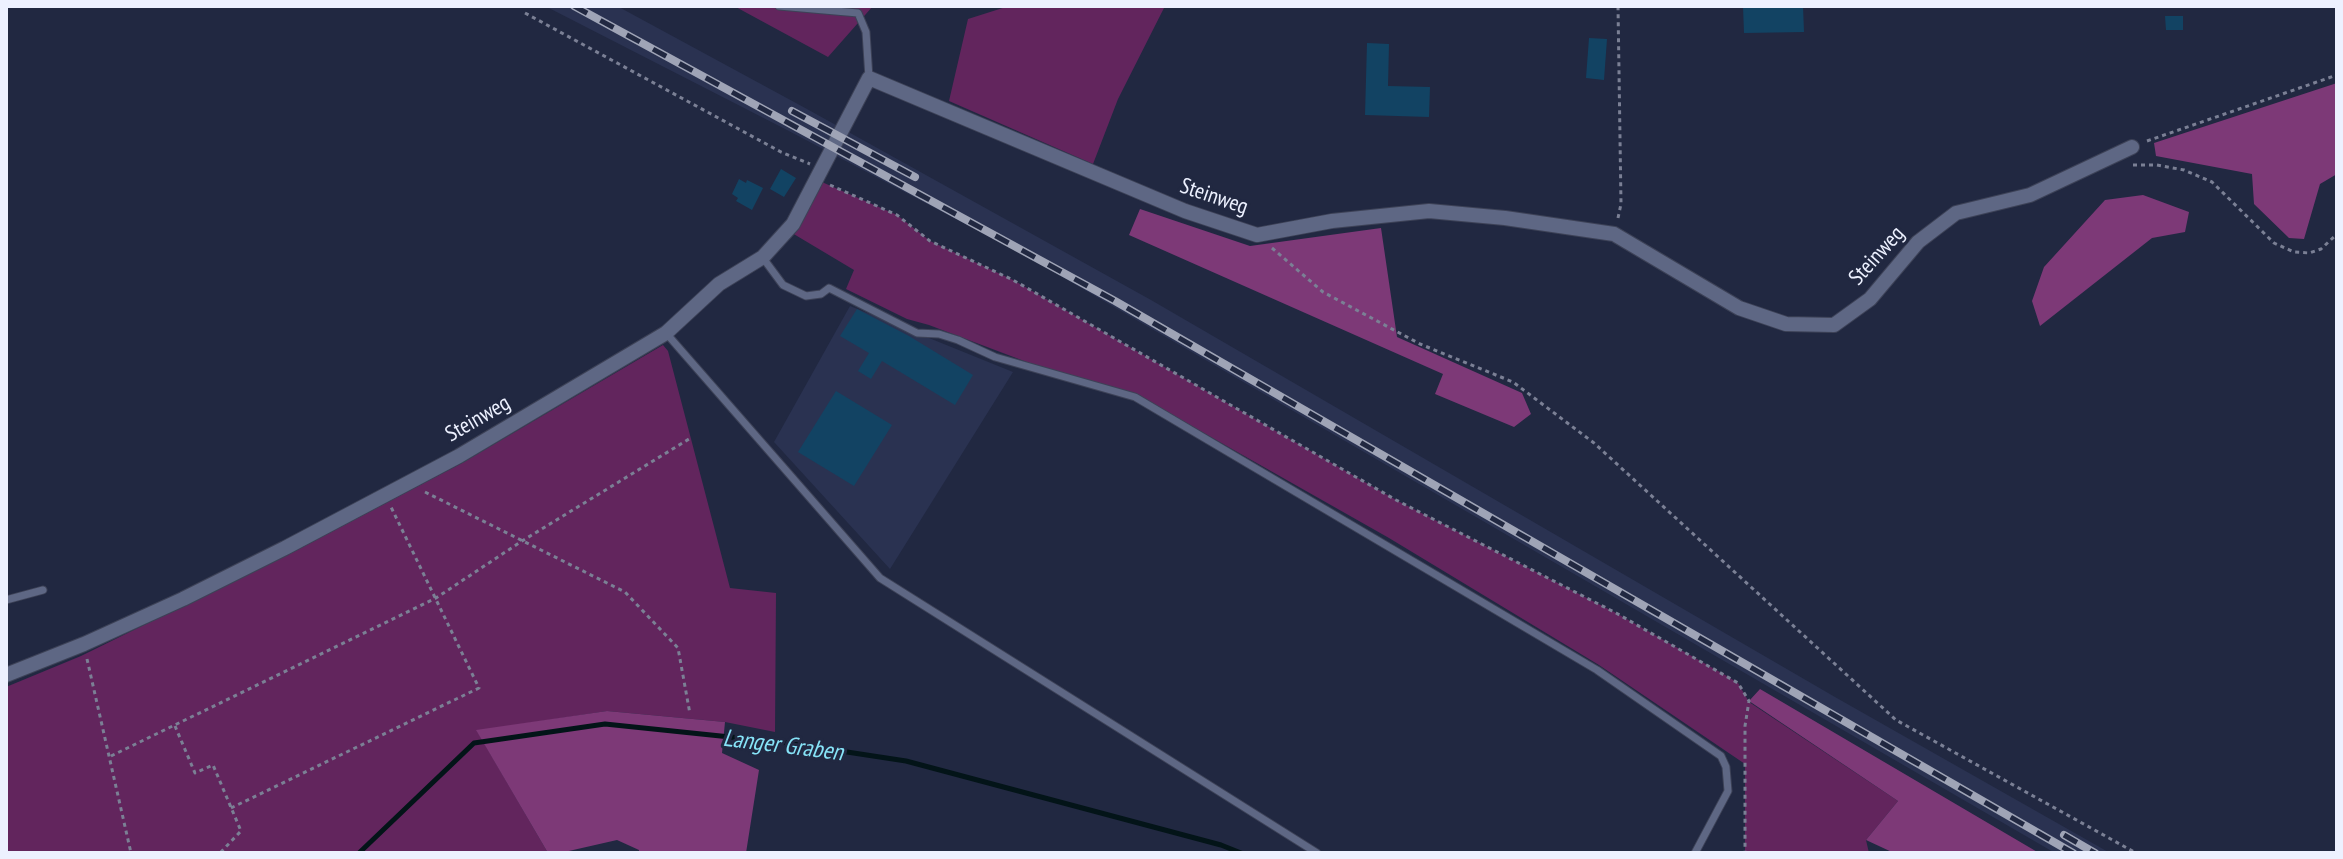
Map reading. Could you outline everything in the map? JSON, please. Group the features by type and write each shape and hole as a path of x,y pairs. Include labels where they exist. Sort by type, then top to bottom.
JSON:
{"street":[{"name":"Steinweg","path":"6,675 183,599 386,495 459,456 666,333 719,284 763,257 793,224 869,78 1171,205 1257,235 1332,221 1429,211 1505,218 1614,234 1739,308 1786,324 1834,325 1870,299 1918,242 1956,213 2030,195 2132,147"}],"lane":[{"path":"779,6 858,13 866,32 869,78"},
{"path":"763,257 783,285 806,296 821,294 829,288 917,333 939,334 995,357 1135,397 1597,670 1721,756 1726,767 1728,791 1695,853"},
{"path":"666,333 880,578 1317,853"},
{"path":"6,600 43,590"}],"path":[{"path":"1614,234 1621,204 1618,6"},
{"path":"525,13 897,215 930,241 1013,280 1396,500 1616,613 1738,683 1749,701 1745,726 1745,853"},
{"path":"2132,147 2337,75"},
{"path":"2131,165 2157,165 2184,170 2212,182 2264,235 2294,252 2309,253 2321,249 2337,234"},
{"path":"1257,235 1323,292 1420,344 1513,382 1594,443 1896,720 2136,853"},
{"path":"111,756 436,598 522,541 689,439"},
{"path":"407,484 625,592 678,648 690,714"},
{"path":"231,808 479,688 386,495"},
{"path":"84,644 131,853"},
{"path":"174,725 195,773 213,765 241,831 220,853"}],"shaded area":[{"path":"545,6 617,6 1151,300 2110,853 2055,853 1028,257"},
{"path":"734,6 873,6 828,57"},
{"path":"1009,6 1165,6 1118,99 1093,164 949,101 968,19"},
{"path":"2337,83 2337,174 2320,184 2304,239 2289,238 2254,204 2252,174 2156,156 2154,143"},
{"path":"815,179 897,215 930,241 1013,280 1396,500 1616,613 1738,683 1749,702 1898,801 1866,840 1869,853 1745,853 1745,764 1599,665 1389,538 1135,394 1032,364 907,319 846,289 854,270 787,230"},
{"path":"2143,195 2189,212 2185,232 2152,238 2040,326 2032,301 2044,267 2105,200"},
{"path":"1140,209 1250,246 1381,228 1397,337 1522,393 1531,414 1514,427 1435,394 1443,374 1129,235"},
{"path":"850,306 1013,372 890,569 774,442"},
{"path":"663,345 668,351 730,588 776,593 775,732 725,722 607,711 477,731 548,853 6,853 6,687 81,656 290,553 462,463"},
{"path":"1760,689 2039,853 1894,853 1866,840 1898,801 1749,701"},
{"path":"607,711 725,722 722,753 759,770 746,853 639,853 639,850 617,840 548,853 476,730"}],"building":[{"path":"1743,6 1803,6 1804,32 1744,33"},
{"path":"2165,16 2183,16 2183,30 2166,30"},
{"path":"1589,38 1607,39 1604,80 1586,78"},
{"path":"1367,43 1389,44 1388,86 1430,87 1429,117 1365,115"},
{"path":"781,169 796,178 784,197 770,189"},
{"path":"739,179 763,188 752,210 736,201 738,198 732,194"},
{"path":"857,309 973,375 955,405 882,361 871,379 858,371 869,353 840,336"},
{"path":"836,391 892,425 854,486 798,452"}],"waterway":[{"name":"Langer Graben","path":"359,853 474,743 605,724 788,743 906,761 1221,845 1241,853"}],"railway":[{"path":"574,6 1115,301 2073,853"},
{"path":"792,111 915,177"},
{"path":"2064,835 2095,853"}]}
